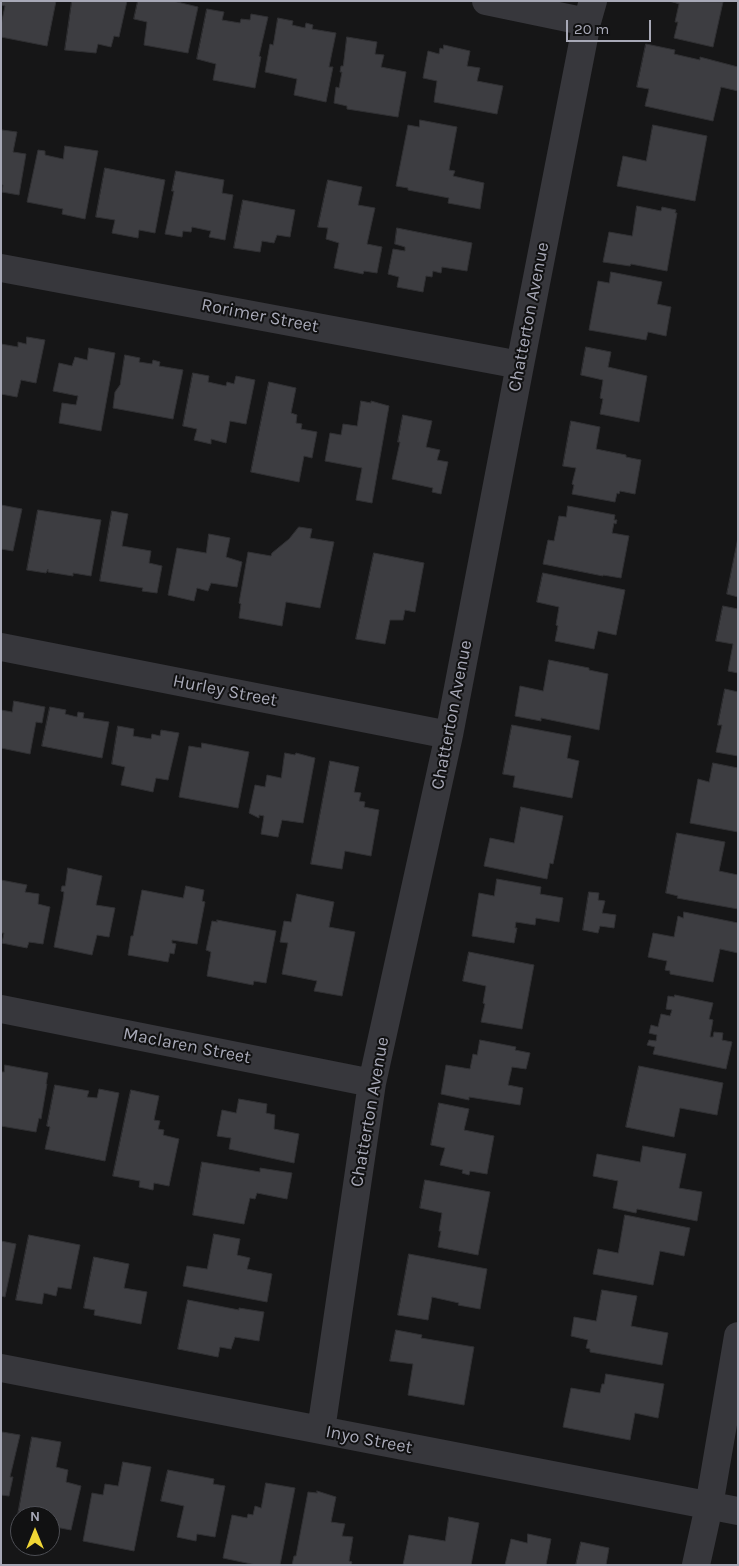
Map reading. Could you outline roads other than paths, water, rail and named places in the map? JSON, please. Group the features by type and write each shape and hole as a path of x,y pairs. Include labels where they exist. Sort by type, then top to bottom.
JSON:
{"street":[{"path":"486,1 590,12"},
{"name":"Chatterton Avenue","path":"321,1430 372,1084 450,735 520,365 590,12"},
{"name":"Rorimer Street","path":"1,268 520,365"},
{"name":"Hurley Street","path":"1,647 450,735"},
{"name":"Maclaren Street","path":"1,1009 372,1084"},
{"path":"696,1565 709,1506 738,1336"},
{"name":"Inyo Street","path":"1,1368 738,1511"}]}
